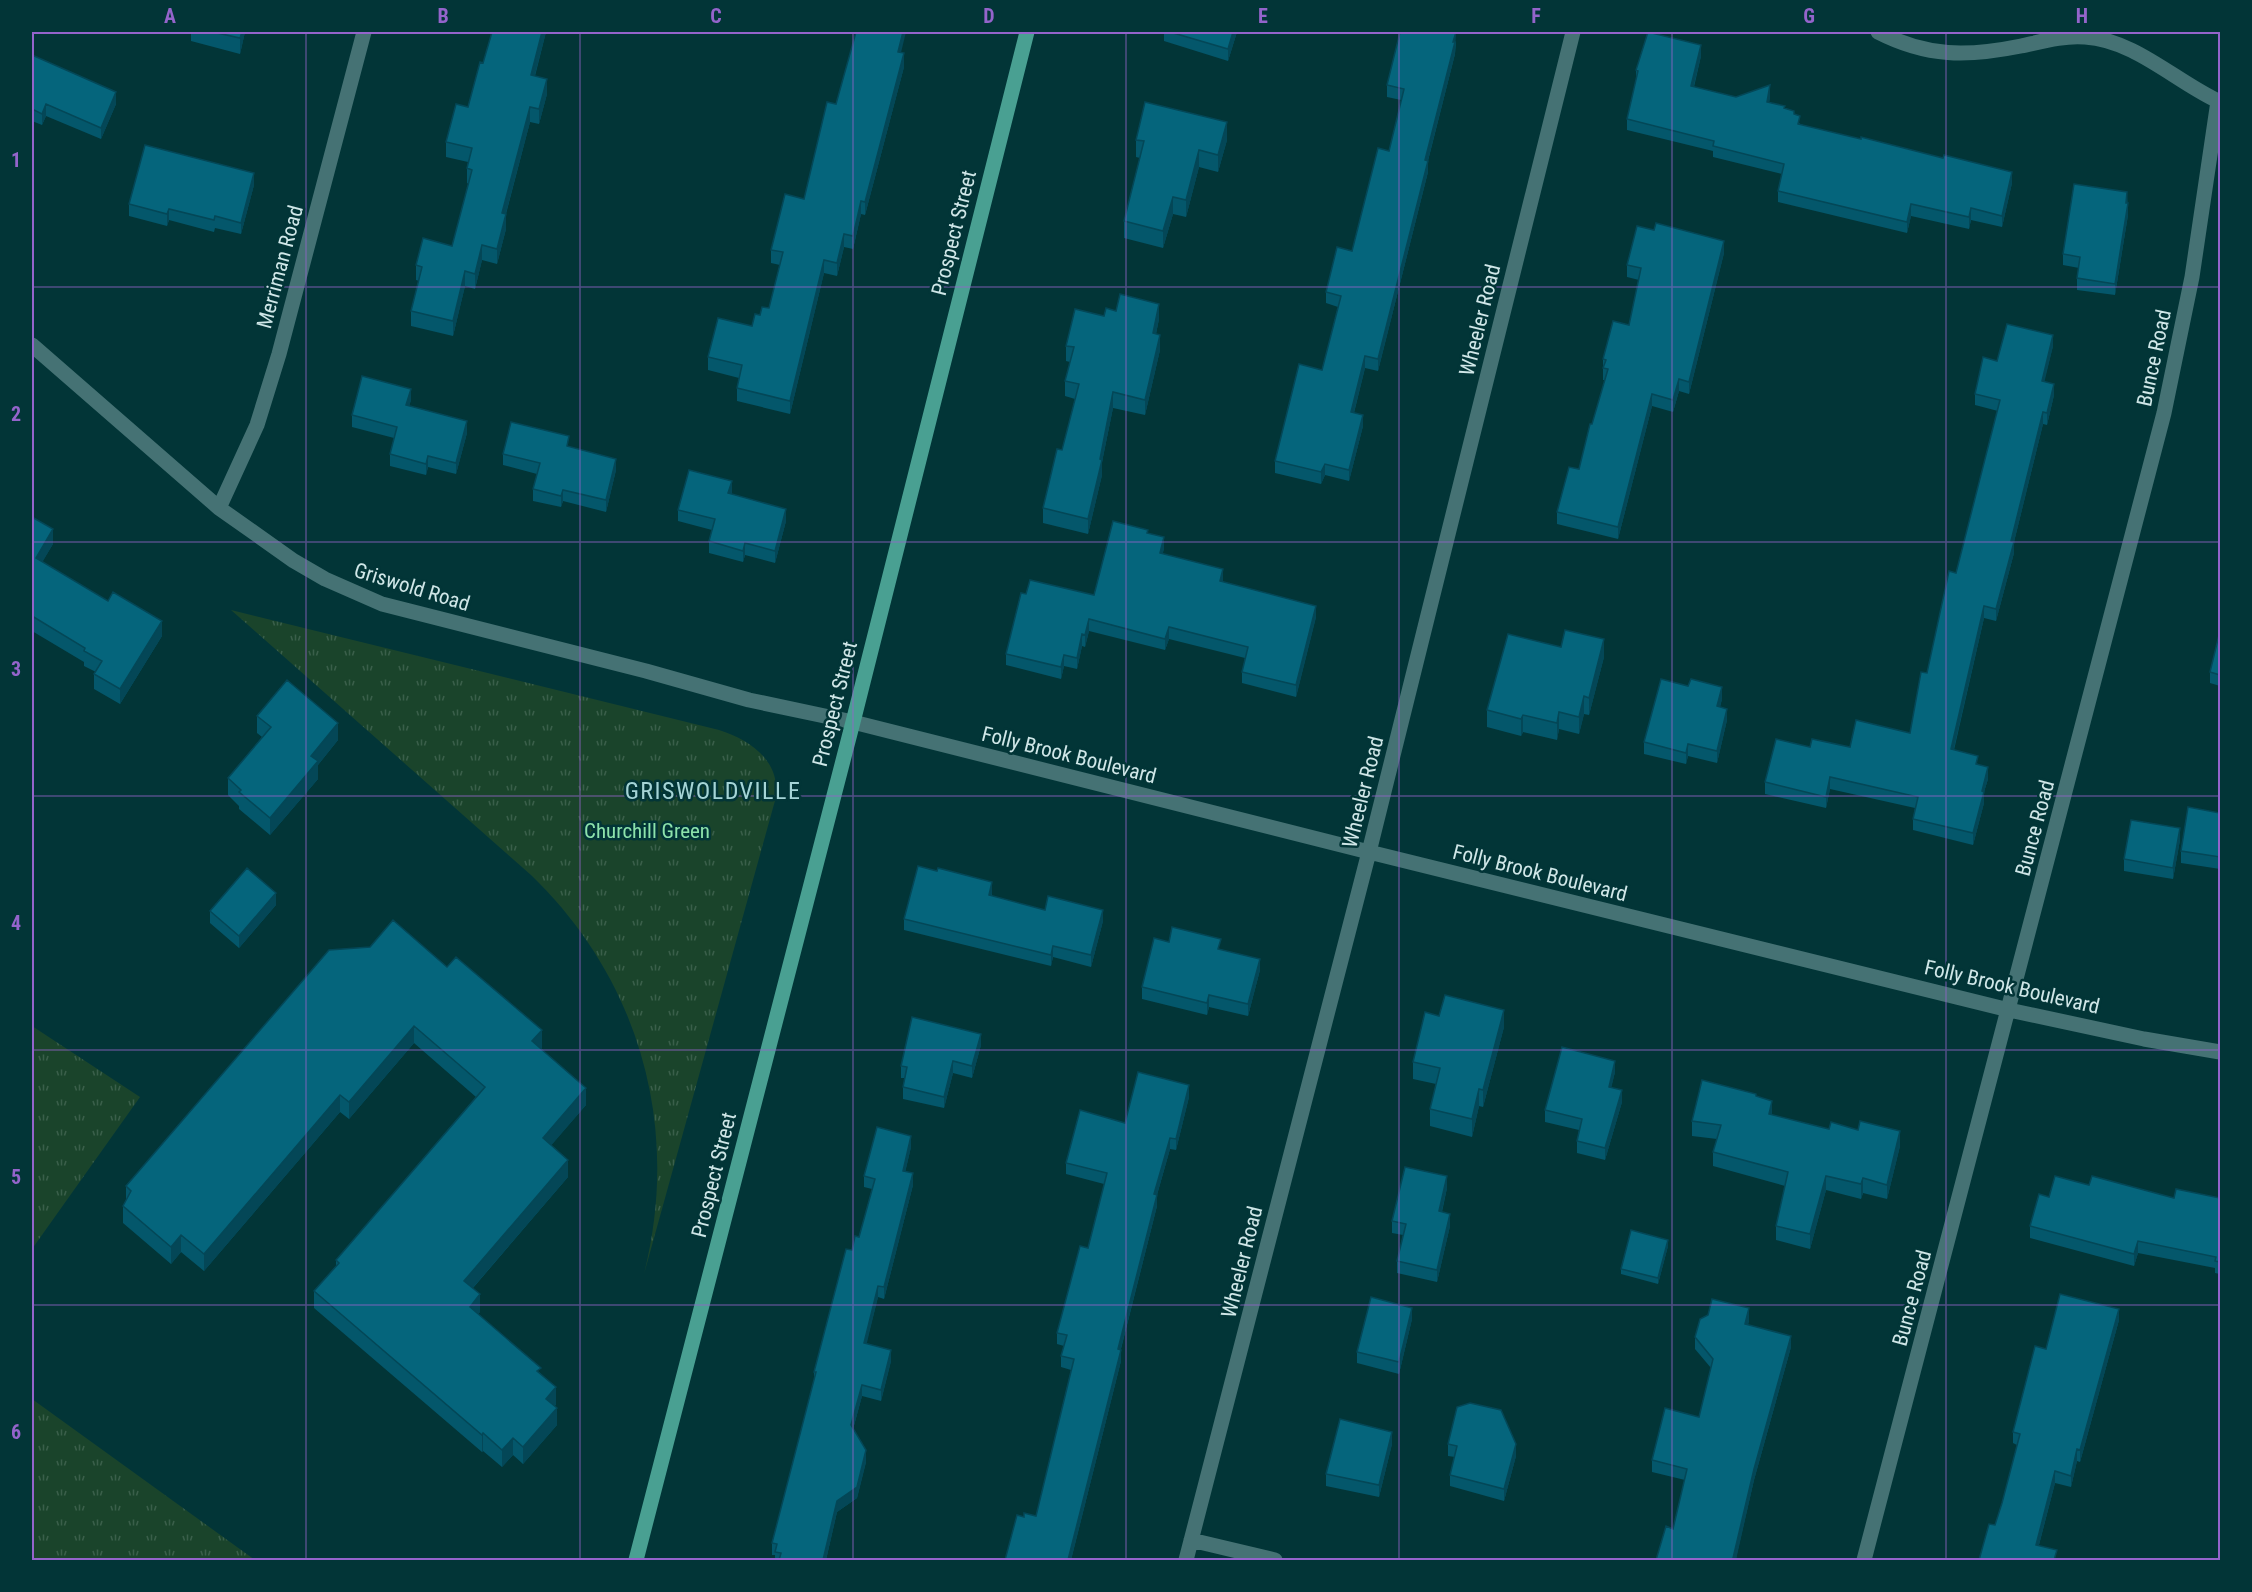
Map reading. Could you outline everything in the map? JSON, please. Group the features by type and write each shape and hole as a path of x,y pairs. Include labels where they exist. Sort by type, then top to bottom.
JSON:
{"main road":[{"name":"Prospect Street","path":"636,1560 853,722 1027,32"}],"street":[{"name":"Merriman Road","path":"219,508 257,425 279,354 364,32"},
{"name":"Wheeler Road","path":"1186,1560 1369,852 1573,32"},
{"path":"1878,32 1924,50 1959,54 1999,51 2086,34 2116,44 2148,60 2182,82 2219,101"},
{"name":"Bunce Road","path":"1864,1560 2144,495 2171,382 2192,277 2219,101"},
{"name":"Griswold Road","path":"32,345 219,508 325,579 382,604 646,671 749,700 853,722"},
{"name":"Folly Brook Boulevard","path":"853,722 2009,1010 2144,1039 2220,1052"},
{"path":"1191,1540 1275,1560"}],"green space":[{"name":"Churchill Green","path":"231,610 719,730 742,739 761,753 768,762 776,784 776,797 644,1274 654,1219 657,1164 653,1111 642,1059 624,1009 600,961 569,916 531,875"},
{"path":"32,1026 140,1097 32,1249"},
{"path":"32,1399 255,1560 32,1560"}],"building":[{"path":"213,32 242,32 240,38"},
{"path":"492,32 542,32 531,75 547,79 539,109 530,107 502,213 506,214 497,249 482,245 475,274 465,271 453,321 411,311 422,267 416,265 423,238 452,246 472,170 467,168 472,148 446,142 456,104 468,107 480,62 483,63"},
{"path":"856,32 903,32 898,52 904,53 865,202 861,201 853,236 844,234 837,263 824,260 790,401 737,388 742,365 708,357 718,318 752,326 755,314 760,315 762,307 769,308 783,252 771,250 785,194 804,199 827,102 836,104"},
{"path":"1170,32 1233,32 1228,49"},
{"path":"1400,32 1456,32 1425,160 1428,161 1378,359 1365,356 1351,412 1363,415 1349,470 1325,464 1321,472 1275,461 1299,364 1322,370 1341,296 1326,292 1337,247 1352,251 1378,148 1389,151 1404,89 1387,85"},
{"path":"1648,32 1701,45 1691,86 1736,97 1770,85 1767,102 1785,106 1784,108 1794,111 1794,114 1800,116 1798,124 2012,172 2002,216 1971,208 1969,217 1911,204 1907,222 1778,191 1784,164 1713,146 1714,141 1627,119 1638,71 1636,70"},
{"path":"32,55 116,92 101,128 46,104 42,114 32,109"},
{"path":"1145,102 1227,122 1218,155 1199,150 1186,200 1173,197 1163,231 1124,221 1144,141 1136,140"},
{"path":"145,145 254,173 241,223 215,216 214,220 169,209 167,214 129,204"},
{"path":"2074,184 2127,192 2126,203 2128,203 2115,284 2077,278 2080,257 2063,254"},
{"path":"1656,223 1724,241 1689,382 1679,379 1673,400 1652,394 1618,527 1557,512 1569,467 1579,469 1590,424 1592,424 1608,369 1603,368 1606,360 1603,359 1613,321 1629,325 1641,268 1627,265 1637,226 1654,230"},
{"path":"1120,294 1159,304 1153,333 1160,335 1145,400 1113,392 1100,459 1102,460 1088,519 1043,508 1057,449 1062,450 1079,384 1065,381 1074,347 1066,346 1075,309 1104,316 1106,308 1116,311"},
{"path":"2007,324 2053,335 2042,381 2054,384 2047,413 2043,412 2011,541 2014,542 1996,609 1984,606 1951,749 1978,756 1976,764 1988,767 1973,833 1913,819 1918,797 1830,777 1826,797 1765,782 1776,739 1810,747 1812,739 1850,747 1856,720 1910,733 1921,672 1927,673 1949,571 1956,573 2000,400 1975,394 1983,357 1997,361"},
{"path":"362,376 411,389 406,405 467,421 456,463 428,456 426,464 390,454 397,427 352,415"},
{"path":"511,422 569,436 567,446 616,459 606,500 563,490 561,496 533,489 540,463 503,454"},
{"path":"689,470 732,481 728,493 786,509 775,551 745,543 743,551 709,541 715,519 678,510"},
{"path":"32,517 53,529 36,558 108,601 113,592 162,621 120,689 94,674 102,661 32,616"},
{"path":"1113,521 1148,530 1147,533 1164,537 1160,553 1223,569 1220,581 1316,606 1296,685 1242,672 1248,647 1169,627 1165,639 1089,619 1085,635 1082,634 1077,658 1064,655 1061,667 1006,654 1021,593 1026,594 1030,580 1094,595"},
{"path":"1565,630 1604,639 1589,698 1584,696 1579,717 1559,712 1557,723 1523,715 1521,719 1487,710 1508,634 1561,647"},
{"path":"2220,631 2220,675 2210,672"},
{"path":"1661,679 1688,686 1691,679 1722,687 1717,706 1727,709 1717,751 1688,744 1686,753 1644,742"},
{"path":"287,680 338,723 311,756 318,761 270,818 239,792 241,790 228,778 271,727 257,716"},
{"path":"2188,807 2220,813 2220,857 2181,851"},
{"path":"2131,820 2180,828 2173,868 2124,859"},
{"path":"918,866 937,871 938,868 992,882 989,895 1045,910 1048,896 1103,910 1091,955 1053,946 1051,955 904,919"},
{"path":"247,868 276,893 239,936 210,911"},
{"path":"393,920 447,967 456,957 542,1030 532,1041 586,1088 543,1138 568,1160 464,1281 480,1294 470,1307 541,1368 537,1371 556,1387 546,1399 557,1408 523,1447 513,1438 502,1450 314,1291 339,1263 336,1260 485,1087 414,1026 349,1102 340,1095 204,1254 181,1235 171,1247 123,1206 131,1191 126,1186 329,950 370,947"},
{"path":"1172,927 1221,939 1218,949 1260,959 1248,1004 1209,995 1207,1003 1142,987 1154,938 1169,942"},
{"path":"1445,995 1504,1010 1483,1090 1479,1089 1472,1119 1430,1109 1440,1068 1413,1062 1425,1012 1439,1016"},
{"path":"912,1017 981,1034 972,1066 953,1061 944,1097 903,1087 907,1067 901,1066"},
{"path":"1562,1047 1615,1061 1609,1087 1622,1090 1605,1148 1577,1141 1582,1119 1545,1110"},
{"path":"1138,1072 1189,1085 1176,1139 1170,1138 1154,1194 1157,1195 1118,1349 1121,1350 1068,1560 1005,1560 1017,1515 1024,1517 1024,1513 1036,1516 1074,1359 1061,1356 1067,1335 1057,1333 1080,1246 1088,1248 1107,1173 1066,1163 1080,1110 1125,1123"},
{"path":"1702,1080 1756,1094 1756,1096 1772,1101 1769,1114 1829,1129 1831,1122 1858,1130 1860,1121 1900,1131 1887,1185 1863,1178 1861,1184 1826,1176 1810,1234 1776,1226 1788,1172 1713,1152 1721,1125 1692,1121"},
{"path":"877,1127 911,1136 903,1171 913,1173 884,1287 878,1286 864,1343 891,1350 881,1390 862,1385 851,1425 866,1450 857,1487 837,1501 823,1560 779,1560 781,1553 775,1552 777,1544 772,1543 846,1249 852,1250 855,1236 859,1237 875,1179 864,1176"},
{"path":"1405,1167 1447,1176 1439,1211 1450,1214 1437,1270 1397,1261 1406,1224 1392,1221"},
{"path":"2055,1176 2089,1185 2092,1176 2174,1198 2176,1189 2220,1198 2220,1262 2215,1261 2216,1257 2138,1241 2134,1254 2030,1226 2039,1194 2049,1197"},
{"path":"1631,1230 1668,1240 1658,1278 1621,1269"},
{"path":"2060,1294 2119,1309 2071,1476 2055,1471 2036,1545 2057,1550 2054,1560 1979,1560 1989,1524 1995,1525 2002,1503 2020,1434 2013,1432 2035,1346 2046,1349"},
{"path":"1371,1297 1412,1308 1399,1362 1357,1352"},
{"path":"1712,1299 1749,1308 1745,1324 1791,1336 1754,1469 1733,1558 1740,1559 1656,1560 1666,1526 1673,1529 1687,1469 1652,1460 1665,1408 1699,1417 1713,1359 1695,1337 1700,1319 1708,1315"},
{"path":"1470,1403 1501,1410 1516,1444 1504,1489 1450,1475 1457,1446 1448,1444 1457,1407"},
{"path":"1340,1419 1392,1432 1379,1485 1326,1474"}],"district":[{"name":"GRISWOLDVILLE","path":"713,791"}]}
